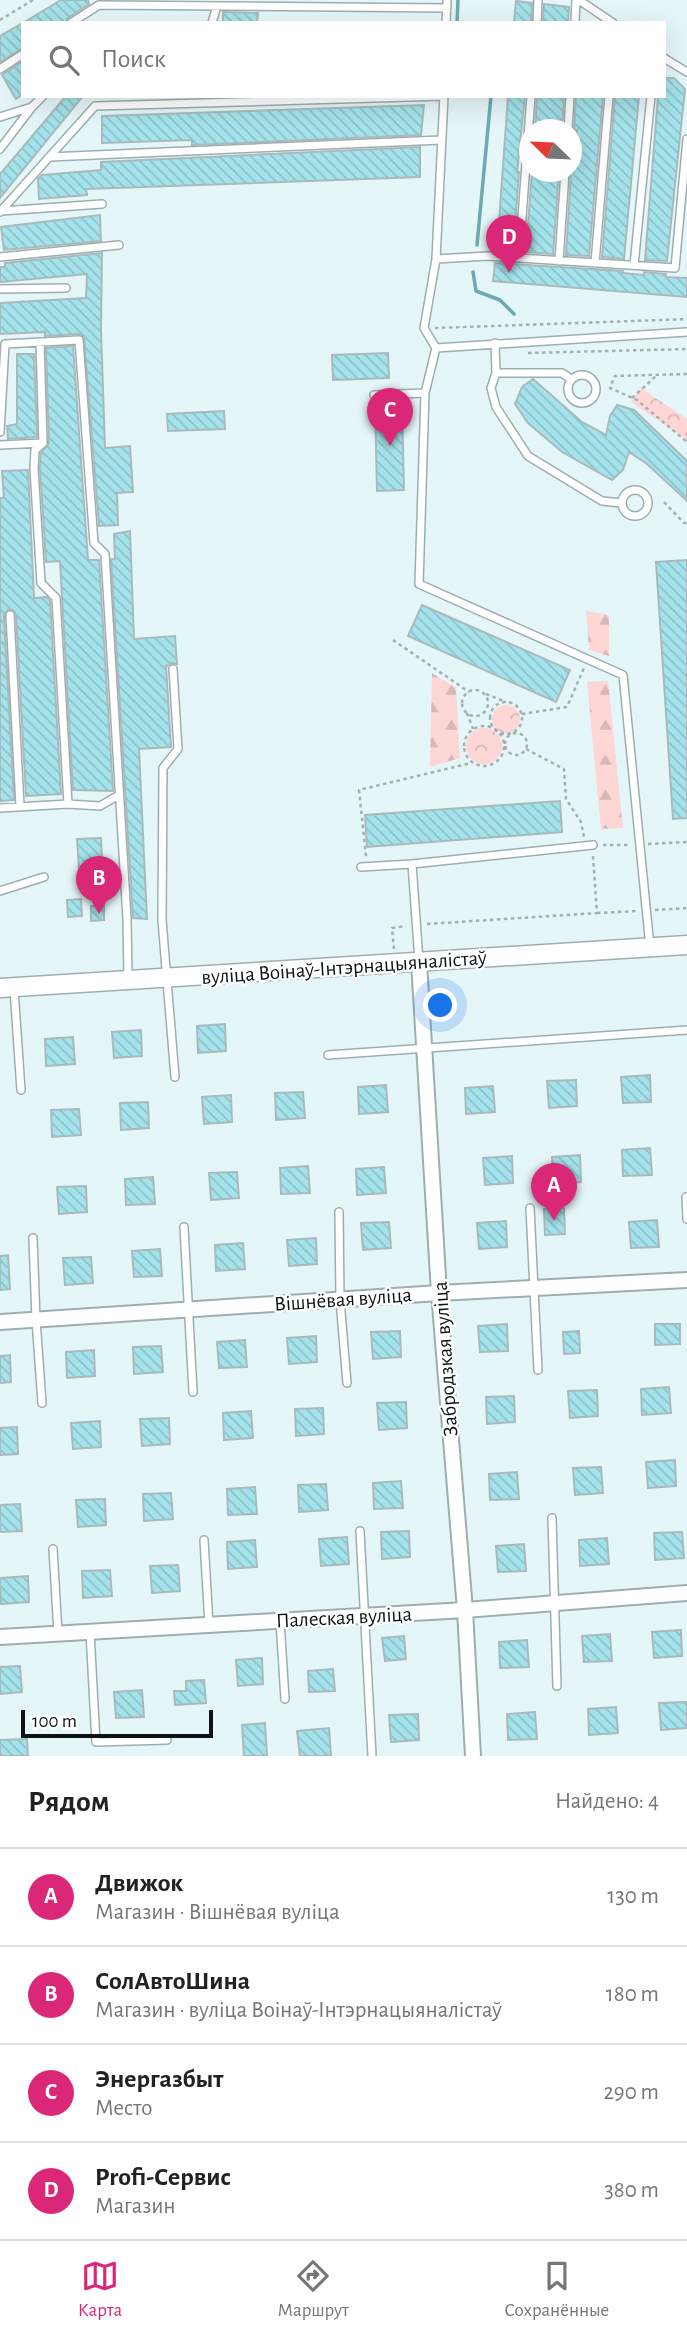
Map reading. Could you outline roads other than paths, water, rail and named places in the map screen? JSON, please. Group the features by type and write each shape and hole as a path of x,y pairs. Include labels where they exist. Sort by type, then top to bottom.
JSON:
{"street":[{"name":"вуліца Воінаў-Інтэрнацыяналістаў","path":"7,987 687,945"},
{"name":"Забродзкая вуліца","path":"419,962 439,1293 474,1756"},
{"name":"Вішнёвая вуліца","path":"0,1322 439,1293 687,1280"},
{"name":"Палеская вуліца","path":"0,1637 465,1610 687,1593"}],"lane":[{"path":"537,21 538,0"},
{"path":"575,21 578,0 610,21"},
{"path":"74,21 99,5 447,4"},
{"path":"213,21 217,6"},
{"path":"0,69 21,55"},
{"path":"666,59 687,72"},
{"path":"0,149 41,98"},
{"path":"0,212 94,106 201,100 322,98"},
{"path":"444,98 436,259 425,328 436,348 425,393 419,584 623,675 650,948"},
{"path":"519,258 531,98"},
{"path":"569,119 570,98"},
{"path":"595,262 609,98"},
{"path":"634,265 651,98"},
{"path":"0,117 32,107"},
{"path":"436,259 488,256 675,268 687,139"},
{"path":"49,157 440,141"},
{"path":"559,261 564,182"},
{"path":"0,212 102,204"},
{"path":"0,257 119,245"},
{"path":"0,289 66,288"},
{"path":"436,348 687,332"},
{"path":"0,432 5,344 79,340 94,544 105,554 127,919 128,980"},
{"path":"40,342 43,443"},
{"path":"495,343 496,373 491,388 496,407 528,456 602,501 621,503"},
{"path":"496,373 562,373 571,379"},
{"path":"580,374 590,377 596,385 595,395 588,402 578,403 570,398 567,388 571,379 580,374"},
{"path":"374,395 425,393"},
{"path":"0,445 43,443"},
{"path":"43,443 35,450 34,468 41,583 56,598 68,804"},
{"path":"10,615 20,806"},
{"path":"173,668 178,749 163,768 162,920 174,1077"},
{"path":"0,808 68,804 100,806 119,795"},
{"path":"364,867 589,846"},
{"path":"412,863 419,962"},
{"path":"0,891 44,877"},
{"path":"7,987 21,1090"},
{"path":"328,1055 687,1030"},
{"path":"685,1197 687,1219"},
{"path":"530,1208 538,1370"},
{"path":"339,1212 340,1300 347,1383"},
{"path":"184,1227 193,1392"},
{"path":"33,1238 42,1403"},
{"path":"552,1518 557,1686"},
{"path":"360,1531 372,1756"},
{"path":"204,1540 209,1625"},
{"path":"53,1549 58,1633"},
{"path":"280,1620 285,1699"},
{"path":"90,1631 96,1742 167,1740"}],"waterway":[{"path":"457,21 458,0"},
{"path":"477,245 491,98"},
{"path":"473,272 476,291 500,300 514,314"}],"place":[{"name":"Profi-Сервис","path":"509,273"},
{"name":"Энергазбыт","path":"390,446"},
{"name":"СолАвтоШина","path":"99,914"},
{"name":"Движок","path":"554,1221"}]}
